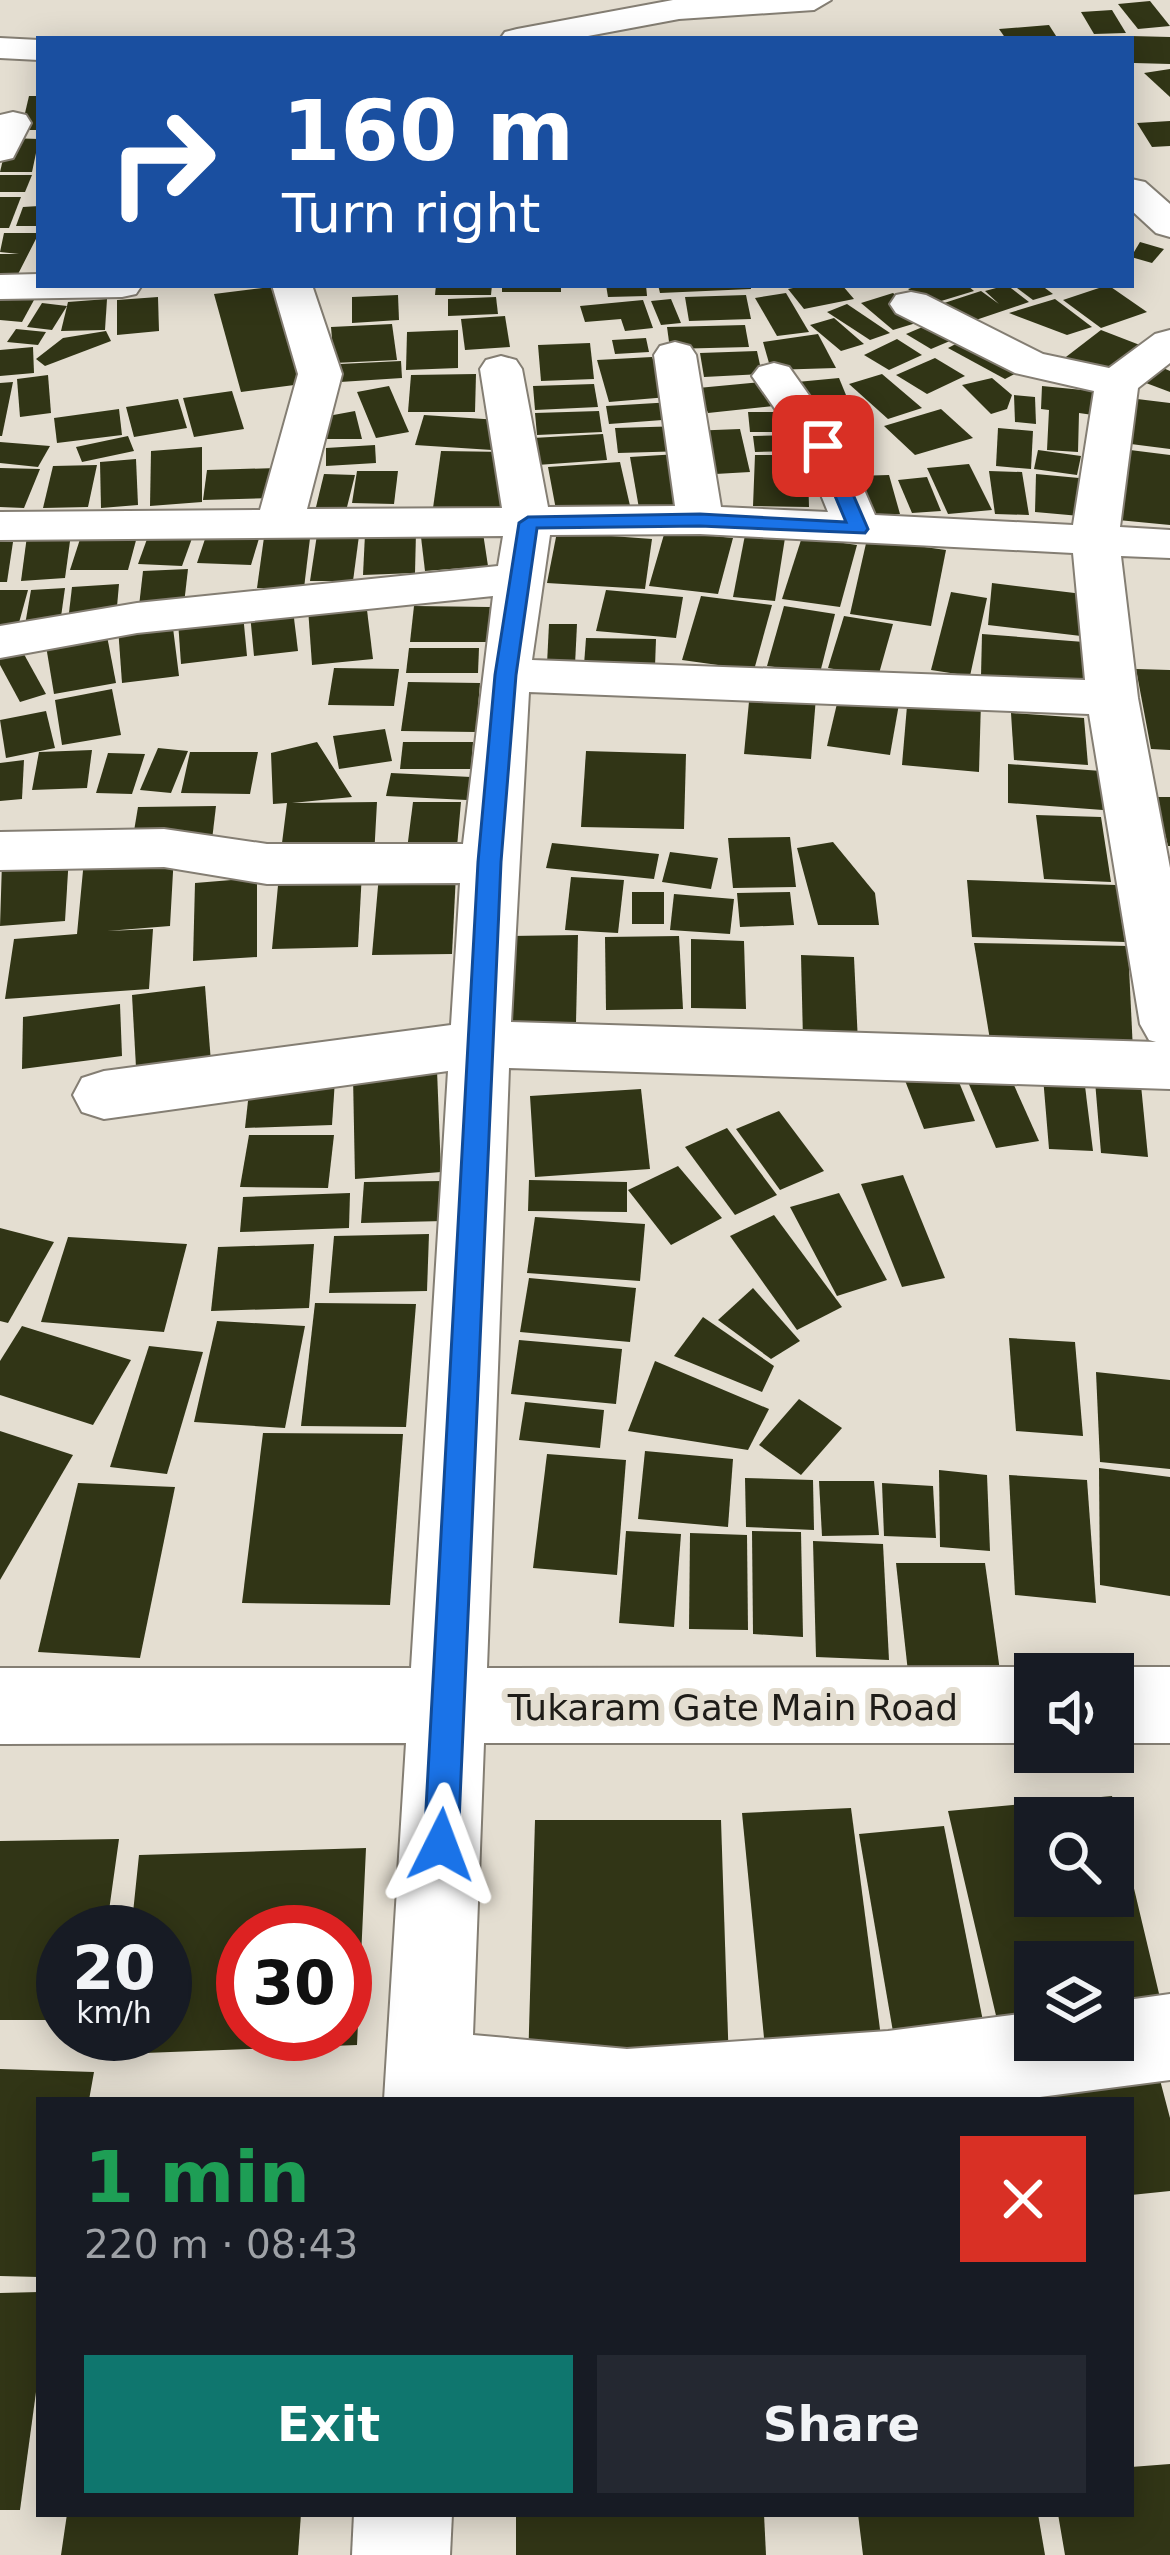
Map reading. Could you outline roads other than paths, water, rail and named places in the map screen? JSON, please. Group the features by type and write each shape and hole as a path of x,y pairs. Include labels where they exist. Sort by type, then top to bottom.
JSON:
{"street":[{"path":"534,36 679,9 814,0"},
{"path":"0,48 36,50"},
{"path":"1134,193 1170,225"},
{"path":"1134,237 1170,235"},
{"path":"0,287 36,286"},
{"path":"280,522 320,374 293,288"},
{"path":"911,304 1030,364 1117,383"},
{"path":"1170,343 1117,383 1095,537 1112,698 1170,1024"},
{"path":"675,355 700,520"},
{"path":"501,369 524,550 506,675 489,862 428,2087 627,2092 888,2074 1170,2037"},
{"path":"774,376 823,446 858,529"},
{"path":"0,642 700,520 1170,544"},
{"path":"0,526 280,522 524,550"},
{"path":"506,675 1112,698"},
{"path":"0,851 164,848 267,864 489,862"},
{"path":"104,1095 479,1044 1170,1066"},
{"path":"1134,1705 1170,1705"},
{"name":"Tukaram Gate Main Road","path":"0,1706 1014,1706"},
{"path":"401,2555 403,2517"}]}
